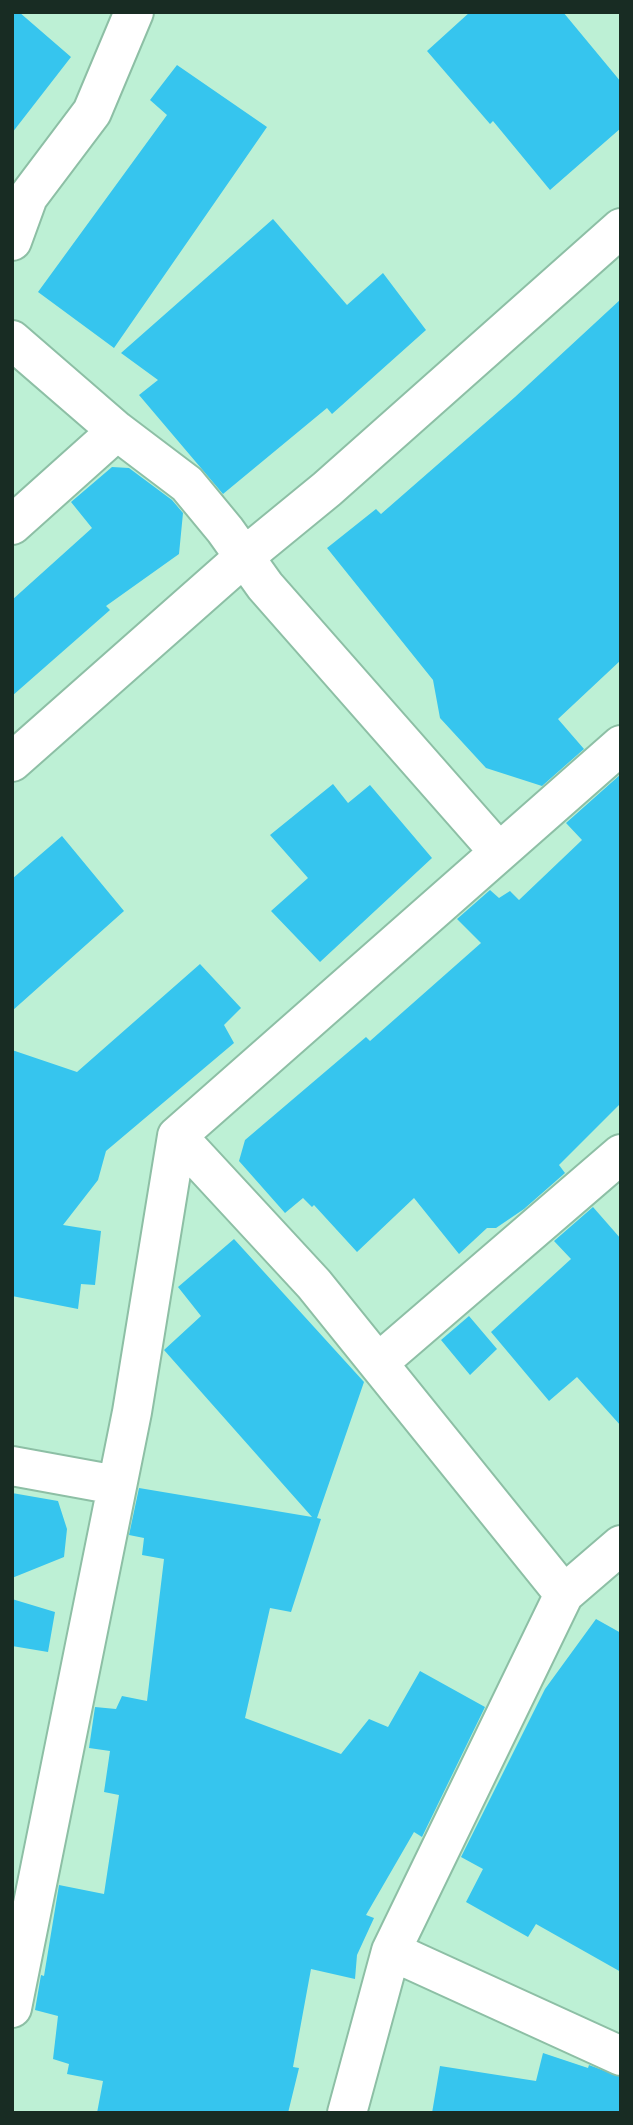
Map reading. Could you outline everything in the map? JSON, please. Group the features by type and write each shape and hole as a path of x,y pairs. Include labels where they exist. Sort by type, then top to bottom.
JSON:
{"street":[{"path":"12,242 28,197 92,112 134,12"},
{"path":"12,762 621,229"},
{"path":"12,340 117,431 187,484 265,586 499,852"},
{"path":"12,525 117,431"},
{"path":"12,2008 132,1412 177,1136 621,745"},
{"path":"177,1136 314,1284 564,1594"},
{"path":"378,1363 621,1154"},
{"path":"12,1466 116,1485"},
{"path":"347,2113 391,1951 564,1594 621,1545"},
{"path":"391,1951 621,2056"}],"building":[{"path":"12,12 19,12 71,57 12,133"},
{"path":"470,12 563,12 621,82 621,128 550,190 493,121 490,124 427,51"},
{"path":"177,65 267,127 114,348 38,292 167,115 150,100"},
{"path":"273,219 347,305 383,273 426,330 332,414 327,408 223,494 139,395 158,380 121,353"},
{"path":"621,299 621,660 558,719 584,749 542,786 486,768 440,718 433,680 327,548 376,509 381,514 515,397"},
{"path":"112,467 129,468 172,500 183,513 179,554 106,606 110,610 12,696 12,600 92,528 71,502"},
{"path":"621,774 621,1103 559,1165 565,1173 524,1209 496,1228 487,1228 459,1254 414,1198 357,1252 314,1205 312,1207 303,1198 285,1213 239,1161 245,1140 366,1037 370,1041 481,943 457,919 490,890 499,898 510,891 519,900 582,840 566,823"},
{"path":"333,784 348,803 370,785 432,858 320,962 271,911 308,878 270,835"},
{"path":"62,836 124,911 12,1011 12,879"},
{"path":"200,964 241,1008 224,1025 234,1043 106,1151 98,1180 63,1225 101,1231 95,1285 81,1284 78,1309 12,1296 12,1050 77,1072"},
{"path":"593,1207 621,1239 621,1426 577,1377 549,1401 491,1332 571,1259 554,1241"},
{"path":"234,1239 364,1382 317,1518 321,1519 291,1612 270,1608 245,1718 341,1754 369,1719 388,1727 420,1671 485,1707 422,1837 414,1832 366,1915 374,1918 357,1955 355,1979 311,1969 293,2067 299,2068 288,2113 97,2113 103,2081 67,2074 69,2064 53,2059 58,2016 35,2010 41,1975 44,1976 59,1885 104,1894 119,1795 104,1792 110,1751 89,1748 95,1707 116,1709 122,1696 147,1701 164,1559 142,1555 144,1538 129,1535 139,1488 312,1517 164,1350 201,1316 178,1287"},
{"path":"469,1316 497,1349 470,1375 441,1340"},
{"path":"12,1493 58,1501 67,1529 64,1557 12,1578"},
{"path":"12,1599 55,1612 48,1652 12,1646"},
{"path":"596,1619 621,1633 621,1972 536,1924 528,1937 466,1902 483,1869 461,1857 545,1689"},
{"path":"543,2053 621,2077 621,2113 432,2113 440,2066 536,2081"}]}
